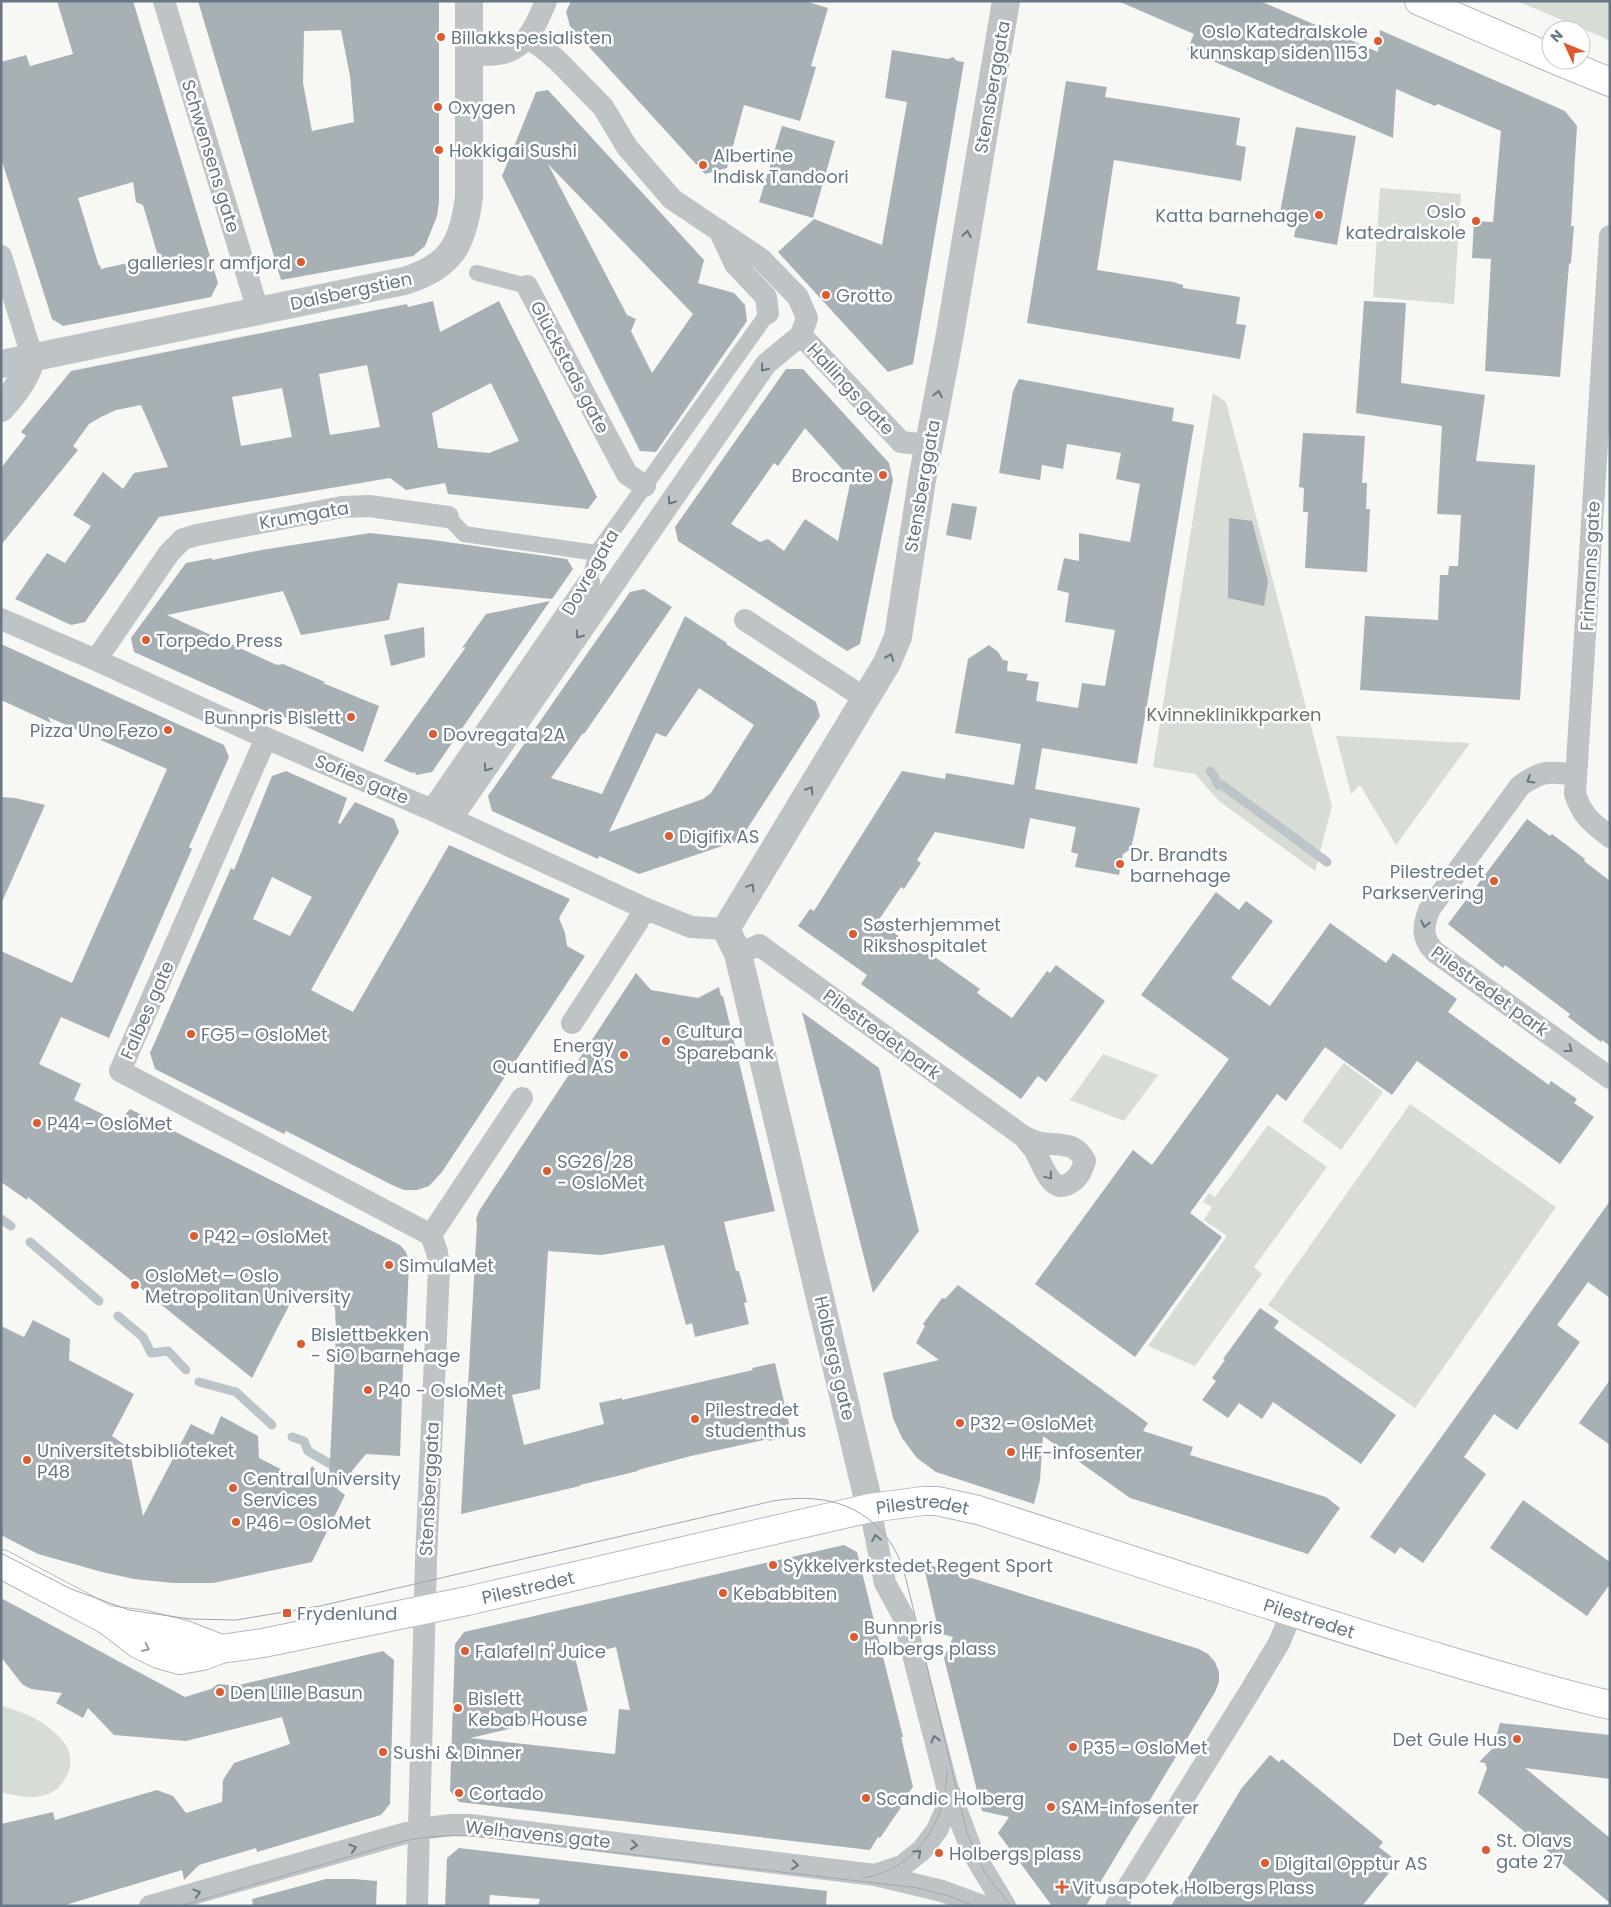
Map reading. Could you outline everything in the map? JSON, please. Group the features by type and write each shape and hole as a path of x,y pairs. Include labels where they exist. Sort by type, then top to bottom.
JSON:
{"main road":[{"path":"1419,1 1541,54"},
{"path":"1581,70 1610,82"},
{"name":"Pilestredet","path":"1,1564 107,1620 146,1625 185,1634 221,1649 263,1643 426,1610 870,1508 937,1501 978,1510 1292,1612 1471,1667 1566,1695 1610,1705"}],"street":[{"name":"Schwensens gate","path":"164,1 258,311"},
{"name":"Dalsbergstien","path":"1,364 32,356 404,281 421,276 437,268 449,256 459,239 466,221 470,197 469,1"},
{"path":"468,55 502,54 518,47 537,24 546,1"},
{"name":"Stensberggata","path":"726,929 887,664 898,636 928,445 950,334 1006,1"},
{"name":"Hallings gate","path":"527,38 557,60 603,107 627,147 672,200 762,259 798,297 807,318 800,335 901,442 928,445"},
{"path":"718,230 735,264 766,297 768,313"},
{"name":"Frimanns gate","path":"1610,236 1604,436 1575,794 1581,810 1592,823 1610,836"},
{"path":"1,256 32,356 28,371 17,389 1,408"},
{"name":"Glückstads gate","path":"477,273 527,286 627,474 645,486"},
{"name":"Dovregata","path":"442,814 589,582 597,553 768,313"},
{"name":"Dovregata","path":"442,814 766,364 800,335"},
{"name":"Krumgata","path":"96,660 169,553 183,539 197,535 342,507 369,506 448,517 464,534 597,553"},
{"name":"Sofies gate","path":"1,619 96,660 266,738 442,814 644,908 691,926 726,929"},
{"path":"745,620 866,699"},
{"name":"Falbes gate","path":"266,738 120,1071 430,1235"},
{"name":"Pilestredet park","path":"1576,776 1547,772 1532,778 1520,786 1429,910 1424,926 1424,934 1427,944 1435,952 1610,1078"},
{"path":"572,1023 637,923 644,908"},
{"name":"Holbergs gate","path":"726,929 738,954 870,1508 885,1583 903,1616 947,1786"},
{"name":"Pilestredet park","path":"738,954 759,945 1023,1136"},
{"path":"430,1235 522,1098"},
{"name":"Stensberggata","path":"417,1906 426,1551 439,1269 437,1252 430,1235"},
{"path":"1116,1906 1279,1643 1292,1612"},
{"path":"876,1876 902,1866 922,1850 937,1830 945,1812 947,1786"},
{"path":"947,1786 972,1851 1005,1906"},
{"name":"Welhavens gate","path":"150,1906 420,1829 470,1825 876,1876"},
{"path":"876,1876 942,1891 983,1906"}],"green space":[{"path":"1517,1 1610,1 1610,41 1591,32 1591,20 1562,20"},
{"path":"1380,188 1461,194 1454,304 1373,297"},
{"name":"Kvinneklinikkparken","path":"1213,393 1226,402 1332,806 1315,871 1219,801 1195,774 1153,767"},
{"path":"1336,736 1470,743 1396,845 1360,785 1351,794"},
{"path":"1103,1054 1158,1075 1124,1121 1070,1100"},
{"path":"1344,1063 1383,1092 1341,1150 1302,1121"},
{"path":"1410,1104 1556,1207 1415,1408 1268,1305"},
{"path":"1268,1125 1327,1167 1254,1267 1262,1274 1195,1366 1148,1346 1227,1236 1204,1220 1212,1207 1203,1202 1209,1193 1215,1197"},
{"path":"1,1706 29,1715 53,1731 66,1745 70,1758 69,1771 64,1781 50,1793 32,1797 1,1792"}],"building":[{"path":"57,1 133,1 218,283 211,297 63,326 52,319 1,158 1,62 26,55 30,66 73,54","holes":["133,182 136,202 143,205 158,256 101,269 78,198"]},
{"path":"198,1 439,1 439,202 437,216 425,246 413,256 281,280","holes":["341,30 350,76 354,122 312,131 303,83 304,31"]},
{"path":"571,1 805,1 828,8 811,66 816,67 800,121 744,105 727,168 705,174 570,26 566,12"},
{"path":"1118,1 1260,1 1378,52 1380,30 1565,111 1577,126 1571,226 1574,226 1560,377 1485,371 1491,259 1472,258 1474,221 1493,222 1501,131 1438,104 1435,106 1396,89 1393,138 1187,50 1194,34"},
{"path":"892,50 948,59 953,57 957,61 964,62 913,364 888,372 778,252 814,219 882,245 907,102 885,98"},
{"path":"1066,81 1107,87 1105,97 1240,118 1236,145 1246,147 1241,181 1114,160 1097,270 1173,282 1183,285 1183,288 1240,297 1236,324 1246,325 1240,359 1027,323"},
{"path":"548,90 704,260 698,283 734,293 745,305 747,321 656,452 640,451 502,176 536,92","holes":["548,164 693,314 652,373 631,331 636,319 627,315"]},
{"path":"782,126 835,141 813,218 759,202"},
{"path":"1296,127 1356,136 1337,245 1294,237 1297,222 1279,218"},
{"path":"433,301 440,332 499,301 597,497 588,509 448,494 445,483 406,490 390,478 159,517 85,622 71,625 15,599 47,553 65,563 91,526 73,515 103,472 123,489 134,473 168,467 141,405 116,410 101,417 89,424 73,446 78,450 1,545 1,468 26,436 21,432 71,371 407,304 408,307","holes":["367,365 380,427 330,435 319,374","491,383 519,441 489,453 438,448 432,413","282,388 292,437 241,446 232,397"]},
{"path":"1364,301 1406,303 1401,383 1485,395 1476,461 1535,465 1520,700 1360,690 1365,616 1438,620 1440,575 1448,575 1449,566 1458,566 1461,515 1437,514 1442,426 1356,413"},
{"path":"786,369 803,369 889,463 893,480 860,644 847,651 678,541 675,527","holes":["805,428 851,479 838,541 805,519 784,551 768,539 760,542 731,524 774,463 778,466"]},
{"path":"1019,379 1174,408 1172,421 1194,425 1137,764 1042,748 1035,789 1140,808 1131,849 1123,854 1119,875 1075,867 1078,854 1071,852 1076,827 1030,818 1024,849 935,832 917,860 921,863 904,889 901,887 878,921 912,946 915,943 980,989 977,993 1012,1018 1047,971 1050,973 1056,965 1105,1001 1046,1082 1038,1076 1021,1099 861,984 867,975 798,926 810,909 814,911 902,771 945,779 946,773 1014,785 1021,744 955,733 968,659 989,645 998,652 1003,660 1008,661 1007,671 1028,674 1026,680 1039,682 1036,701 1078,708 1082,683 1105,686 1115,630 1065,622 1069,593 1057,590 1064,558 1079,561 1079,533 1130,542 1140,484 1116,479 1121,453 1067,444 1063,469 1042,465 1040,480 999,473 1013,391"},
{"path":"1303,433 1365,436 1362,483 1367,483 1366,509 1370,509 1367,572 1305,568 1308,512 1303,512 1304,488 1299,487"},
{"path":"952,503 977,507 971,540 946,535"},
{"path":"1229,518 1252,521 1268,581 1264,606 1228,598"},
{"path":"370,533 567,559 573,569 552,599 398,583 389,620 301,635 283,591 167,615 277,665 283,664 379,706 363,752 284,717 283,719 134,652 131,638 186,563"},
{"path":"644,589 672,607 584,734 551,778 602,794 685,616 816,702 820,716 740,840 639,874 599,856 598,859 492,811 488,796 630,592","holes":["699,688 754,725 711,793 703,799 609,832 656,733 666,737"]},
{"path":"550,601 432,772 416,775 415,772 412,773 384,761 466,647 462,648 486,614"},
{"path":"424,627 425,657 391,666 384,635"},
{"name":"OsloMet – Oslo Metropolitan University","path":"1,644 224,745 229,757 189,847 192,849 109,1038 61,1017 39,1064 81,1084 74,1100 119,1122 130,1109 400,1245 406,1252 409,1261 400,1456 366,1454 337,1489 345,1495 312,1562 213,1583 173,1583 134,1579 102,1572 38,1554 1,1535 1,1326 24,1337 33,1320 70,1339 69,1360 134,1394 112,1436 129,1448 143,1516 191,1424 213,1435 221,1416 258,1436 259,1458 304,1481 312,1466 329,1482 336,1334 335,1307 298,1288 252,1378 28,1197 27,1200 1,1182 1,951 72,983 167,769 48,717 51,723 1,700"},
{"path":"286,771 347,798 338,823 340,824 355,802 394,819 399,832 311,990 353,1012 449,845 570,899 559,918 565,933 567,946 585,956 442,1172 429,1186 417,1190 404,1190 392,1185 286,1131 284,1134 155,1069 150,1053 231,868 234,870 272,776","holes":["272,877 312,897 290,936 253,919"]},
{"path":"1,797 15,798 45,805 1,904"},
{"path":"1527,819 1550,836 1552,834 1610,881 1610,1046 1602,1040 1601,1042 1568,1017 1570,1014 1505,965 1503,968 1448,924"},
{"path":"1216,892 1239,910 1246,901 1273,921 1231,978 1270,1006 1330,923 1386,963 1393,953 1457,999 1448,1012 1549,1085 1551,1081 1577,1099 1574,1103 1594,1117 1560,1164 1417,1061 1392,1095 1325,1047 1286,1101 1277,1094 1190,1213 1222,1237 1135,1357 1035,1284 1133,1150 1152,1165 1229,1059 1141,995"},
{"path":"636,973 651,990 698,998 719,987 721,996 723,996 775,1211 724,1222 736,1271 739,1271 747,1302 744,1303 749,1324 695,1337 692,1323 686,1325 664,1245 601,1255 548,1251 540,1389 512,1395 524,1445 604,1424 599,1403 622,1398 622,1400 753,1370 752,1368 775,1363 792,1436 769,1441 769,1439 691,1456 580,1486 461,1514 476,1219 479,1211"},
{"path":"802,1012 879,1068 919,1231 873,1293"},
{"path":"1610,1201 1610,1298 1588,1282 1557,1325 1580,1342 1517,1430 1494,1414 1464,1457 1486,1474 1423,1563 1400,1547 1395,1554 1370,1537"},
{"path":"958,1285 1148,1423 1143,1431 1193,1447 1190,1455 1326,1497 1340,1508 1308,1554 1130,1498 1043,1436 1040,1480 1034,1504 936,1472 917,1458 902,1438 893,1418 883,1373 939,1360 916,1343 925,1326 923,1324 942,1298 945,1299"},
{"path":"1260,1308 1279,1321 1274,1328 1396,1415 1361,1464 1273,1402 1262,1419 1239,1403 1228,1418 1202,1400 1216,1381 1212,1378 1225,1360 1223,1359"},
{"path":"1610,1380 1610,1445 1579,1423"},
{"path":"1523,1500 1610,1562 1610,1584 1587,1616 1490,1548"},
{"path":"844,1545 857,1552 903,1737 901,1737 913,1787 904,1799 906,1800 870,1850 459,1802 450,1791 455,1644 464,1632","holes":["616,1647 630,1710 619,1709 615,1754 470,1738 588,1711 575,1657"]},
{"name":"P35 - OsloMet","path":"923,1563 1199,1649 1208,1654 1215,1662 1219,1672 1219,1682 1215,1692 1086,1906 1052,1906 998,1833 1009,1817 982,1811 944,1658 953,1637 939,1633"},
{"path":"1,1598 185,1697 211,1689 218,1684 229,1685 238,1683 239,1685 383,1651 394,1660 390,1804 381,1815 257,1852 256,1848 199,1865 184,1880 182,1870 62,1906 1,1906 1,1824 53,1812 55,1820 157,1790 173,1796 186,1813 222,1802 223,1780 234,1763 290,1744 282,1717 186,1741 114,1735 88,1708 83,1718 56,1703 62,1693 31,1689 22,1684 1,1657"},
{"path":"1500,1723 1610,1735 1610,1779 1525,1768 1610,1838 1610,1903 1478,1793 1487,1768 1485,1763 1479,1762 1493,1748"},
{"path":"1270,1755 1279,1762 1282,1759 1383,1842 1379,1847 1398,1862 1362,1906 1171,1906 1241,1789"},
{"path":"459,1848 827,1891 826,1906 538,1906 540,1899 490,1895 489,1906 445,1906 447,1858"},
{"path":"326,1879 377,1881 376,1906 253,1906 252,1899"}],"waterway":[{"path":"1210,771 1218,785 1222,785 1327,862"},
{"path":"1,1219 11,1226"},
{"path":"30,1242 99,1301"},
{"path":"118,1316 143,1337 151,1353 168,1351 186,1370"},
{"path":"199,1382 236,1392 272,1425"},
{"path":"292,1437 304,1441 308,1451 349,1475"}],"tram line":[{"path":"1,1553 71,1589 129,1610 190,1619 236,1620 320,1606 773,1501 807,1498 840,1504 854,1510 881,1530 898,1556 909,1591 967,1833 985,1873 1011,1906"},
{"path":"863,1878 882,1873 898,1865 913,1854 925,1840 941,1808 946,1789 947,1770"},
{"path":"180,1906 396,1843 425,1837 454,1836 474,1836 918,1888 949,1896 975,1906"}],"place":[{"name":"Billakkspesialisten","path":"441,37"},
{"name":"Oslo Katedralskole kunnskap siden 1153","path":"1378,41"},
{"name":"Oxygen","path":"438,107"},
{"name":"Hokkigai Sushi","path":"439,150"},
{"name":"Albertine Indisk Tandoori","path":"703,165"},
{"name":"Katta barnehage","path":"1319,215"},
{"name":"Oslo katedralskole","path":"1476,221"},
{"name":"galleries r amfjord","path":"301,262"},
{"name":"Grotto","path":"826,295"},
{"name":"Brocante","path":"883,475"},
{"name":"Torpedo Press","path":"146,640"},
{"name":"Bunnpris Bislett","path":"351,717"},
{"name":"Pizza Uno Fezo","path":"168,730"},
{"name":"Dovregata 2A","path":"433,734"},
{"name":"Digifix AS","path":"669,836"},
{"name":"Dr. Brandts barnehage","path":"1120,864"},
{"name":"Pilestredet Parkservering","path":"1494,881"},
{"name":"Søsterhjemmet Rikshospitalet","path":"853,934"},
{"name":"FG5 - OsloMet","path":"191,1034"},
{"name":"Cultura Sparebank","path":"666,1041"},
{"name":"Energy Quantified AS","path":"624,1055"},
{"name":"P44 - OsloMet","path":"37,1123"},
{"name":"SG26/28 - OsloMet","path":"547,1171"},
{"name":"P42 - OsloMet","path":"194,1236"},
{"name":"SimulaMet","path":"389,1265"},
{"name":"OsloMet – Oslo Metropolitan University","path":"135,1285"},
{"name":"Bislettbekken - SiO barnehage","path":"301,1344"},
{"name":"P40 - OsloMet","path":"368,1390"},
{"name":"Pilestredet studenthus","path":"695,1419"},
{"name":"P32 - OsloMet","path":"960,1423"},
{"name":"HF-infosenter","path":"1011,1452"},
{"name":"Universitetsbiblioteket P48","path":"27,1460"},
{"name":"Central University Services","path":"233,1488"},
{"name":"P46 - OsloMet","path":"236,1522"},
{"name":"Sykkelverkstedet Regent Sport","path":"773,1565"},
{"name":"Kebabbiten","path":"723,1593"},
{"name":"Frydenlund","path":"287,1613"},
{"name":"Bunnpris Holbergs plass","path":"854,1637"},
{"name":"Falafel n' Juice","path":"465,1651"},
{"name":"Den Lille Basun","path":"220,1692"},
{"name":"Bislett Kebab House","path":"458,1708"},
{"name":"Det Gule Hus","path":"1517,1739"},
{"name":"P35 - OsloMet","path":"1073,1747"},
{"name":"Sushi & Dinner","path":"383,1752"},
{"name":"Cortado","path":"459,1793"},
{"name":"Scandic Holberg","path":"866,1798"},
{"name":"SAM-infosenter","path":"1051,1807"},
{"name":"St. Olavs gate 27","path":"1486,1850"},
{"name":"Holbergs plass","path":"939,1853"},
{"name":"Digital Opptur AS","path":"1265,1863"},
{"name":"Vitusapotek Holbergs Plass","path":"1062,1887"}]}
